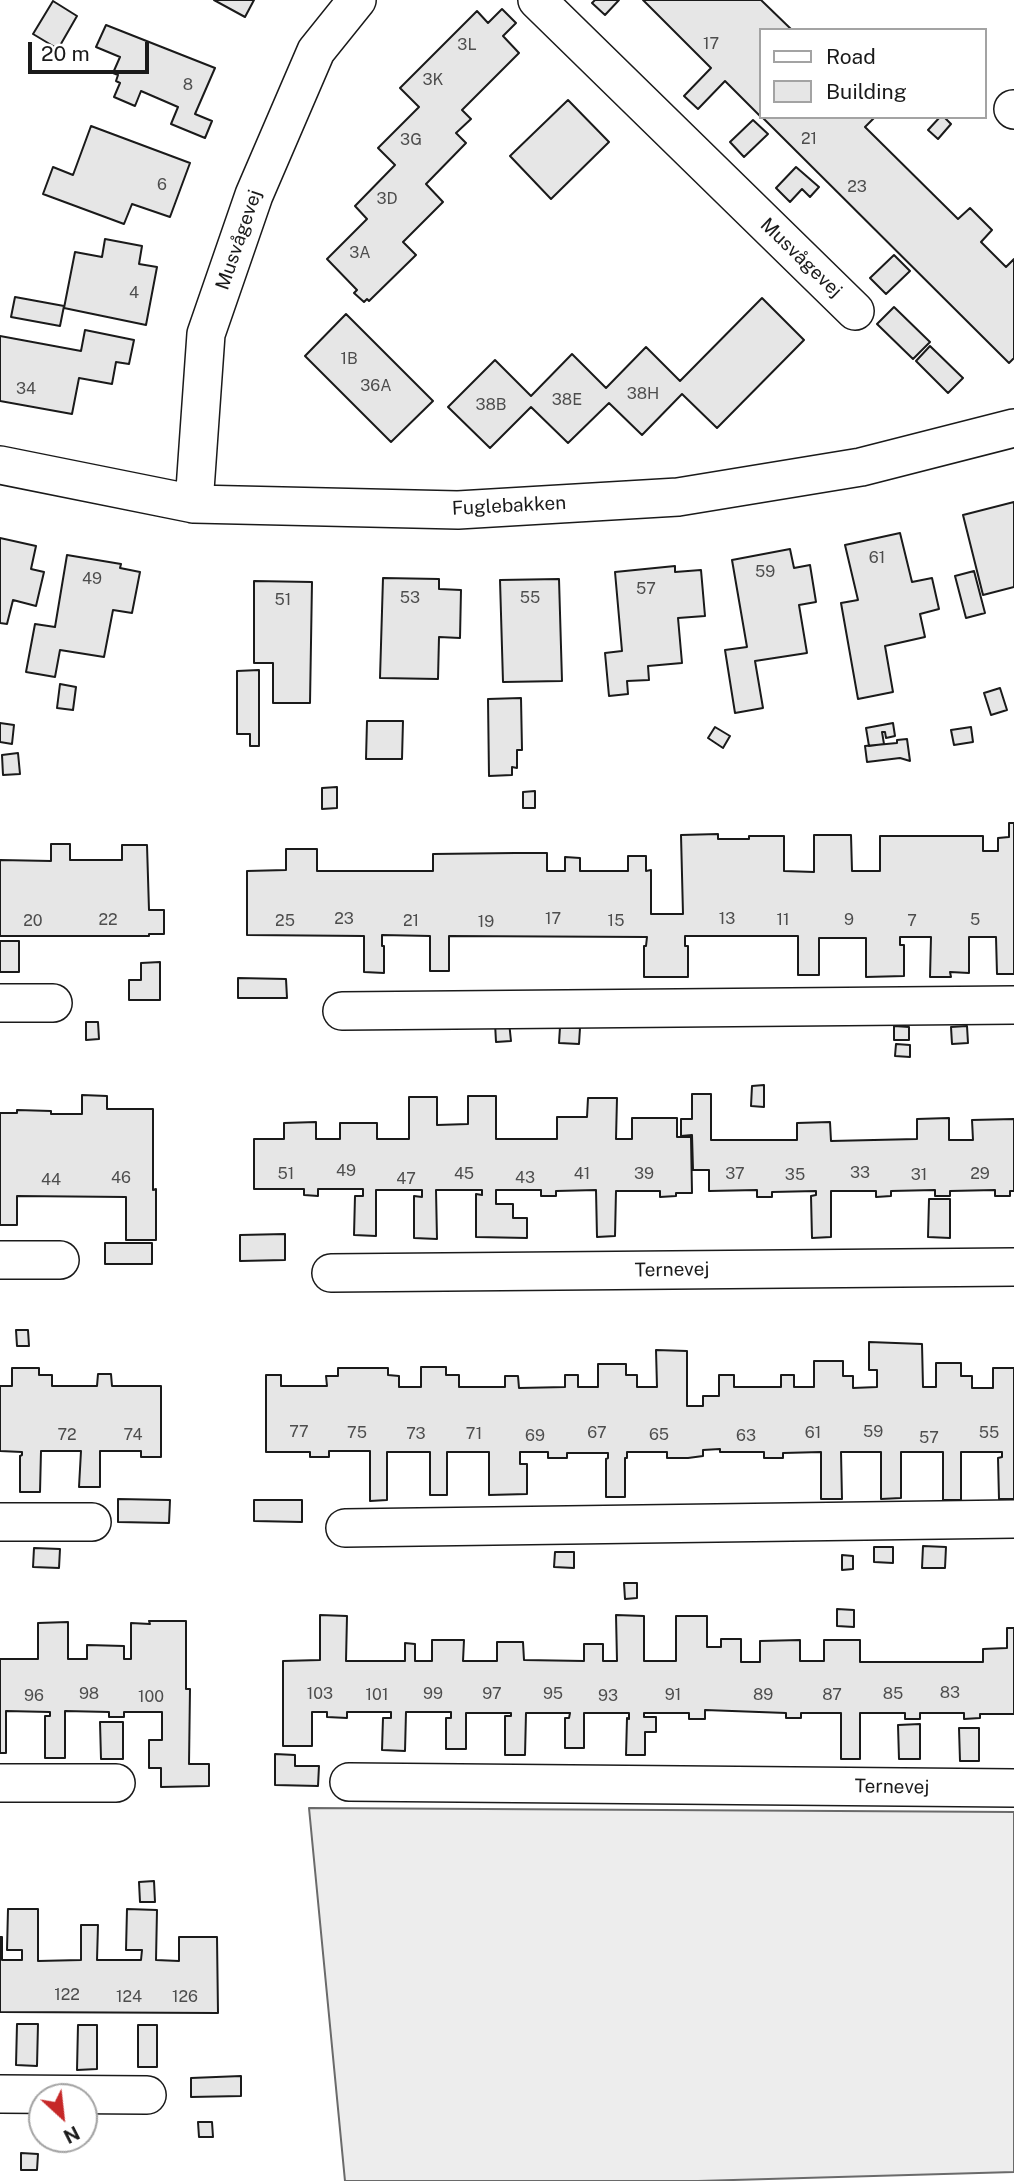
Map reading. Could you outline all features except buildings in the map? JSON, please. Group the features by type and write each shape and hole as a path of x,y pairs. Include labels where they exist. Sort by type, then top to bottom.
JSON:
{"street":[{"name":"Musvågevej","path":"194,504 206,334 254,195 316,51 357,0"},
{"name":"Musvågevej","path":"537,0 855,311"},
{"name":"Fuglebakken","path":"0,465 194,504 458,510 678,496 862,467 1014,428"},
{"path":"0,1003 53,1003"},
{"path":"342,1012 1014,1004"},
{"path":"0,1260 60,1260"},
{"name":"Ternevej","path":"331,1273 1014,1267"},
{"path":"345,1528 1014,1519"},
{"path":"0,1522 92,1522"},
{"name":"Ternevej","path":"349,1782 1014,1788"},
{"path":"0,1783 116,1783"},
{"path":"0,2094 148,2095"}],"shaded area":[{"path":"309,1808 1014,1812 1014,2172 698,2181 345,2181"}]}
